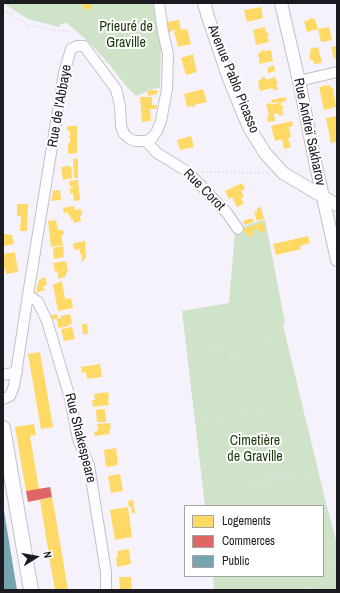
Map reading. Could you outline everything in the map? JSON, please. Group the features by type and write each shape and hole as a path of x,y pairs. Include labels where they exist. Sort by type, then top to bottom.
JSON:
{"main road":[{"path":"3,428 31,590"}],"street":[{"path":"146,141 152,138 157,131 161,121 167,89 168,54 159,3"},
{"name":"Avenue Pablo Picasso","path":"204,3 226,69 244,116 265,153 283,173 337,205"},
{"name":"Rue Andreï Sakharov","path":"281,3 337,260"},
{"name":"Rue de l'Abbaye","path":"3,399 10,396 17,372 64,72 71,49 77,46 84,46 116,89 120,106 121,126 124,134 135,141 146,141"},
{"path":"299,81 337,72"},
{"name":"Rue Corot","path":"146,141 157,153 188,172 227,213 238,229"},
{"name":"Rue Shakespeare","path":"28,296 38,302 47,320 70,398 78,439 89,465 106,572 106,590"},
{"path":"3,374 17,372"}],"path":[{"path":"3,10 29,24 56,31 60,30 68,32"},
{"path":"188,172 283,173"},
{"path":"266,338 284,334"},
{"path":"188,353 229,347"},
{"path":"230,355 268,349"},
{"path":"197,421 265,412"},
{"path":"290,478 317,471"},
{"path":"275,479 274,475 267,476 268,484 275,482 275,479 290,476"},
{"path":"245,484 268,480"},
{"path":"324,569 337,564"},
{"path":"309,586 310,590"}],"green space":[{"name":"Prieuré de Graville","path":"3,3 153,3 161,46 160,88 153,89 136,96 90,43 67,23 61,24 59,27 28,19"},
{"name":"Cimetière de Graville","path":"265,219 285,323 283,324 337,544 337,590 214,590 213,577 324,577 324,505 205,505 182,311 229,303 235,231"}],"building: Logements":[{"path":"82,3 92,3 92,8 83,10"},
{"path":"261,7 263,18 247,22 244,10"},
{"path":"309,18 315,19 318,29 307,32 304,21 310,20"},
{"path":"179,20 181,30 187,29 191,44 178,47 174,32 175,30 169,32 167,22"},
{"path":"265,27 266,33 268,32 269,35 267,35 269,42 256,45 253,30"},
{"path":"329,27 332,40 321,42 318,29"},
{"path":"337,46 337,58 334,59 331,47"},
{"path":"318,47 322,63 314,64 313,60 310,60 310,49"},
{"path":"261,50 271,50 273,61 260,64 258,53 262,52"},
{"path":"193,54 197,72 186,75 181,58"},
{"path":"274,65 275,71 268,73 267,68"},
{"path":"265,77 266,80 275,77 278,83 276,84 278,89 273,91 273,88 260,91 258,81"},
{"path":"323,85 330,85 331,88 333,88 336,107 324,110 319,87 324,86"},
{"path":"203,89 207,102 194,105 195,107 187,107 184,94"},
{"path":"157,90 157,94 148,96 147,92"},
{"path":"140,97 152,97 152,105 157,105 156,109 150,109 151,121 142,122"},
{"path":"285,97 286,101 281,102 281,106 283,106 283,115 279,116 278,113 274,114 275,121 268,122 267,116 269,115 266,104 271,103 271,105 278,103 272,103 271,100"},
{"path":"337,116 337,142 331,143 326,118"},
{"path":"292,121 293,126 289,127 291,137 288,138 291,147 284,149 282,139 275,141 271,126"},
{"path":"68,126 77,126 77,153 68,154 70,131 67,131"},
{"path":"191,136 194,147 180,150 177,140"},
{"path":"78,158 78,178 74,178 73,159"},
{"path":"71,166 72,178 63,180 61,167"},
{"path":"78,180 80,200 74,201 73,193 70,194 70,188 73,188 70,186 69,181"},
{"path":"242,183 245,189 241,191 244,196 241,198 244,204 237,207 232,197 229,199 225,191"},
{"path":"60,190 61,200 51,201 53,191"},
{"path":"17,204 28,204 27,231 20,231 21,216 17,216"},
{"path":"74,206 75,210 81,209 82,215 80,216 81,221 74,223 73,219 71,220 70,215 68,215 68,212 64,213 63,208"},
{"path":"261,207 264,219 257,221 254,212 257,211 257,208"},
{"path":"252,218 254,222 244,225 243,221"},
{"path":"56,220 58,230 63,230 64,235 61,235 63,245 51,247 48,221"},
{"path":"264,222 265,231 261,233 259,229 252,231 254,235 249,237 248,233 245,234 243,229"},
{"path":"3,234 12,235 14,244 3,246"},
{"path":"308,236 310,243 300,246 301,249 276,255 273,244"},
{"path":"85,241 86,257 81,263 82,254 80,254 80,249 74,249 73,244"},
{"path":"63,246 64,257 54,259 53,248"},
{"path":"15,252 18,272 6,274 3,265 3,254"},
{"path":"66,261 68,272 66,273 66,276 59,279 57,271 55,272 53,263"},
{"path":"45,277 47,285 43,286 45,290 36,293 39,280"},
{"path":"62,281 65,299 71,298 73,308 58,311 53,285"},
{"path":"57,314 58,319 61,318 61,316 70,314 72,324 58,328 57,319 51,320 48,316"},
{"path":"82,324 87,324 88,334 83,334"},
{"path":"72,327 75,339 64,341 61,329"},
{"path":"40,352 53,427 41,429 28,354"},
{"path":"100,364 102,377 87,379 86,372 82,373 81,367"},
{"path":"108,392 109,405 93,407 92,400 95,400 94,394"},
{"path":"105,409 106,422 97,422 96,410"},
{"path":"110,423 110,434 95,436 94,432 98,429 97,424"},
{"path":"34,424 36,435 30,436 39,489 26,491 15,427"},
{"path":"116,448 118,465 106,467 104,450"},
{"path":"120,474 123,491 111,493 108,476"},
{"path":"52,497 68,590 55,590 51,568 40,500"},
{"path":"133,500 135,513 132,513 128,501"},
{"path":"128,507 132,537 115,540 110,510"},
{"path":"129,549 131,564 117,567 117,551"},
{"path":"119,577 131,577 132,590 120,590"}],"building: Commerces":[{"path":"50,487 52,497 28,502 26,491"}],"building: Public":[{"path":"4,511 17,590 3,590"}]}
